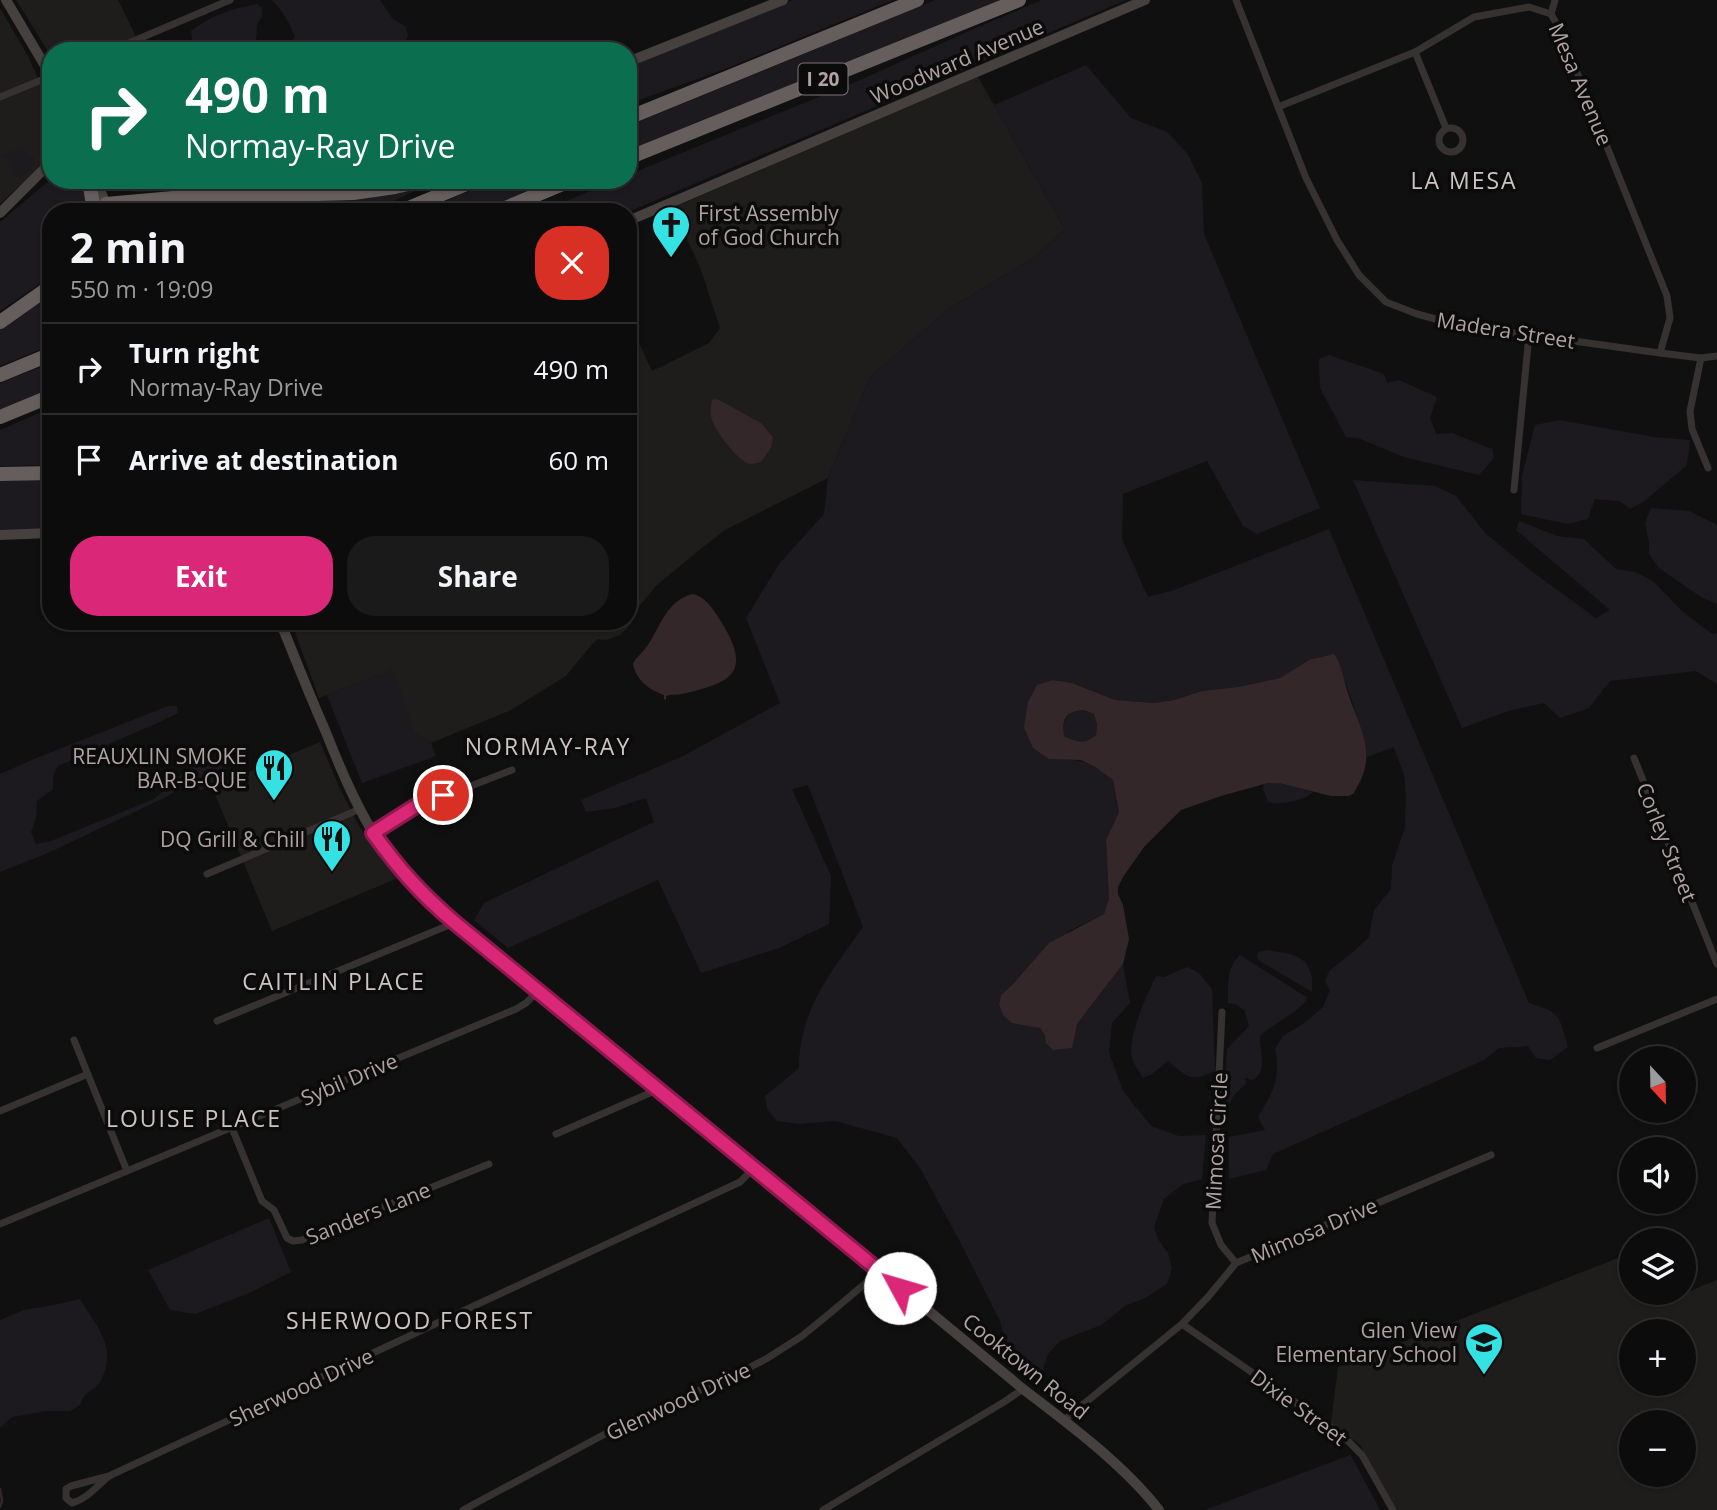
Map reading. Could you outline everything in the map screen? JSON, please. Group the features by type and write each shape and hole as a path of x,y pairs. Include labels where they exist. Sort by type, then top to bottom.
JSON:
{"highway":[{"name":"I 20","path":"637,114 917,0"},
{"name":"I 20","path":"637,154 1019,0"},
{"path":"138,203 161,199 353,193 381,189"},
{"path":"421,203 454,189"},
{"path":"518,203 552,189"},
{"path":"531,203 555,189"},
{"path":"0,322 42,292"},
{"path":"0,375 42,358"},
{"path":"0,417 42,400"},
{"path":"0,474 42,472"}],"street":[{"path":"6,0 42,61"},
{"path":"131,42 230,0"},
{"path":"637,58 783,0"},
{"name":"Woodward Avenue","path":"637,217 1145,0"},
{"name":"Madera Street","path":"1236,0 1306,178 1337,240 1359,275 1386,302 1458,325 1701,358 1717,356"},
{"path":"1551,14 1555,0"},
{"name":"Mesa Avenue","path":"1279,107 1415,52 1474,17 1530,3 1551,14 1560,30 1667,296 1670,318 1660,353"},
{"path":"1415,52 1446,128"},
{"path":"0,97 42,80"},
{"path":"0,213 42,171"},
{"path":"1514,490 1529,335"},
{"path":"1701,358 1690,411 1692,429 1708,468"},
{"path":"0,535 42,533"},
{"name":"Cooktown Road","path":"284,630 360,810 373,833 424,896 1064,1420 1126,1474 1159,1510"},
{"name":"Corley Street","path":"1633,758 1717,964"},
{"path":"373,833 434,797 512,770"},
{"path":"207,874 360,810"},
{"path":"217,1021 454,922"},
{"name":"Sybil Drive","path":"0,1224 519,1008 538,991"},
{"path":"1597,1048 1717,999"},
{"name":"Mimosa Circle","path":"1222,1012 1212,1223 1221,1245 1236,1263"},
{"path":"74,1040 127,1171"},
{"path":"0,1111 89,1074"},
{"path":"556,1134 659,1089"},
{"name":"Sanders Lane","path":"232,1128 262,1201 274,1210 287,1238 293,1241 302,1240 489,1164"},
{"name":"Mimosa Drive","path":"1064,1420 1182,1324 1236,1263 1491,1155"},
{"name":"Sherwood Drive","path":"109,1476 84,1498 72,1503 66,1498 65,1492 71,1486 109,1476 740,1182 755,1167"},
{"name":"Glenwood Drive","path":"463,1510 633,1419 733,1377 766,1359 802,1336 880,1271"},
{"name":"Dixie Street","path":"1182,1324 1341,1434 1362,1455 1393,1510"},
{"path":"822,1510 1023,1389"}],"shaded area":[{"path":"16,0 118,0 139,42 42,42"},
{"path":"272,0 380,0 392,18 406,27 408,36 405,42 291,42 295,37 280,8"},
{"path":"793,0 893,0 725,69 637,101 637,63"},
{"path":"935,0 1001,0 637,148 637,122"},
{"path":"1042,0 1126,0 637,208 637,203 562,203 595,189 637,189 637,171 860,80"},
{"path":"257,4 262,8 262,16 257,25 258,42 193,42 191,31 222,13"},
{"path":"0,8 28,56 42,88 42,165 0,204"},
{"path":"1086,65 1131,118 1167,132 1187,153 1202,183 1204,234 1320,508 1257,534 1243,526 1207,461 1123,494 1122,539 1148,597 1174,590 1329,529 1529,1003 1547,1009 1557,1017 1568,1047 1550,1060 1536,1058 1528,1046 1499,1048 1484,1060 1273,1154 1266,1170 1229,1179 1229,1137 1265,1130 1258,1117 1268,1100 1276,1077 1275,1049 1283,1036 1323,1007 1330,990 1325,981 1329,971 1369,937 1374,910 1391,889 1392,866 1405,827 1404,775 1394,747 1367,757 1359,721 1339,662 1309,660 1280,678 1202,691 1154,703 1115,700 1072,683 1053,680 1049,759 1083,762 1113,780 1119,812 1106,840 1109,899 1104,914 1069,931 1001,995 999,1004 1003,1015 1040,1028 1045,1036 1077,1024 1123,964 1130,1003 1112,1023 1109,1052 1123,1091 1151,1126 1179,1136 1206,1135 1202,1179 1183,1184 1164,1199 1154,1227 1158,1239 1168,1253 1172,1269 1167,1284 1147,1297 1125,1306 1101,1325 1060,1341 1048,1354 1043,1370 1031,1376 1006,1352 1001,1323 958,1238 920,1168 897,1138 835,1121 799,1124 777,1121 767,1109 765,1096 799,1068 800,1047 811,1010 829,976 863,927 808,785 792,789 831,876 829,924 779,948 701,973 658,880 508,948 474,920 484,903 654,822 646,798 615,808 586,812 581,800 683,756 780,703 746,618 779,564 824,514 828,478 870,377 950,308 1034,258 1065,229 994,105"},
{"path":"978,77 1065,229 1034,258 950,308 870,377 828,478 725,530 656,586 637,609 637,339 652,371 709,343 720,328 700,267 672,208"},
{"path":"20,148 34,157 35,164 21,177 15,177 6,157 0,157"},
{"path":"42,187 42,189 83,189 87,203 42,203 42,282 0,311 0,222"},
{"path":"122,189 238,189 137,192"},
{"path":"378,189 420,189 389,203 171,203"},
{"path":"474,189 538,189 505,203 441,203"},
{"path":"42,298 42,349 0,366 0,326"},
{"path":"1329,355 1384,374 1387,383 1399,380 1437,397 1430,418 1436,434 1452,433 1492,449 1494,458 1479,475 1404,457 1358,438 1346,437 1320,388 1319,359"},
{"path":"42,367 42,393 0,410 0,383"},
{"path":"714,399 761,423 773,437 771,448 761,462 745,462 725,441 711,417"},
{"path":"42,412 42,465 0,466 0,430"},
{"path":"1559,420 1654,437 1690,440 1687,465 1643,502 1630,509 1619,501 1595,499 1588,519 1567,524 1521,514 1522,476 1535,425"},
{"path":"42,478 42,529 0,531 0,480"},
{"path":"1353,480 1435,486 1456,496 1486,534 1596,618 1610,610 1516,530 1519,521 1557,536 1584,539 1616,569 1635,572 1653,581 1683,612 1712,634 1717,633 1717,684 1696,671 1610,681 1589,708 1560,718 1544,703 1508,711 1462,728"},
{"path":"1651,508 1689,511 1717,525 1717,604 1701,597 1659,568 1649,554 1645,523"},
{"path":"692,594 706,601 722,623 736,654 736,665 732,674 724,680 699,690 666,696 666,700 664,695 648,687 640,679 633,663 648,645 670,608"},
{"path":"294,630 625,630 606,640 598,639 566,676 511,710 431,743 414,733 392,670 319,698"},
{"path":"1334,654 1341,667 1366,752 1366,763 1353,794 1331,796 1279,783 1268,783 1181,810 1144,847 1118,887 1129,939 1123,964 1077,1024 1072,1048 1053,1050 1046,1043 1040,1028 1012,1023 1003,1015 999,1004 1001,995 1049,943 1104,914 1109,899 1106,840 1119,812 1113,780 1081,760 1049,759 1033,748 1024,727 1028,702 1037,685 1053,680 1072,683 1115,700 1154,703 1202,691 1280,678 1309,660","holes":["1084,710 1094,714 1097,724 1096,735 1092,738 1080,741 1064,736 1064,720 1069,714"]},
{"path":"393,669 414,732 431,743 436,756 362,783 327,695"},
{"path":"168,706 177,706 178,713 58,766 53,776 53,789 37,801 31,832 36,844 51,841 154,799 186,770 204,758 220,758 227,769 211,785 201,790 191,781 166,797 48,853 0,872 0,774"},
{"path":"1084,710 1094,714 1096,735 1080,741 1064,736 1066,717"},
{"path":"320,742 361,829 398,878 272,931 212,787"},
{"path":"1279,783 1313,792 1292,802 1268,802 1263,789 1264,784"},
{"path":"1267,950 1302,959 1310,971 1312,992 1258,960 1259,952"},
{"path":"1240,955 1308,998 1298,1009 1260,1036 1260,1071 1252,1080 1245,1078 1246,1084 1232,1100 1229,1121 1225,1123 1222,1121 1227,1049 1249,1026 1244,1010 1228,1003 1230,971"},
{"path":"1187,967 1199,973 1212,989 1215,1071 1200,1077 1189,1077 1168,1061 1143,1078 1133,1061 1131,1049 1143,1005 1156,976 1164,977"},
{"path":"269,1218 291,1272 249,1293 195,1314 170,1310 148,1270"},
{"name":"Glen View Elementary School","path":"1619,1258 1619,1305 1696,1305 1696,1288 1717,1280 1717,1510 1397,1510 1360,1445 1331,1423 1338,1367"},
{"path":"80,1299 99,1328 106,1348 106,1368 101,1380 80,1405 70,1411 46,1411 12,1417 0,1428 0,1320 24,1310"},
{"path":"1350,1455 1380,1510 1205,1510"}],"waterway":[{"path":"0,1489 0,1507"}],"place":[{"name":"First Assembly of God Church","path":"671,259"},
{"name":"REAUXLIN SMOKE BAR-B-QUE","path":"274,802"},
{"name":"DQ Grill & Chill","path":"332,873"},
{"name":"Glen View Elementary School","path":"1484,1376"}],"district":[{"name":"LA MESA","path":"1464,180"},
{"name":"NORMAY-RAY","path":"548,746"},
{"name":"CAITLIN PLACE","path":"334,981"},
{"name":"LOUISE PLACE","path":"194,1118"},
{"name":"SHERWOOD FOREST","path":"410,1320"}],"route":[{"path":"443,795 419,804 373,833 411,882 454,922 900,1288"}]}
